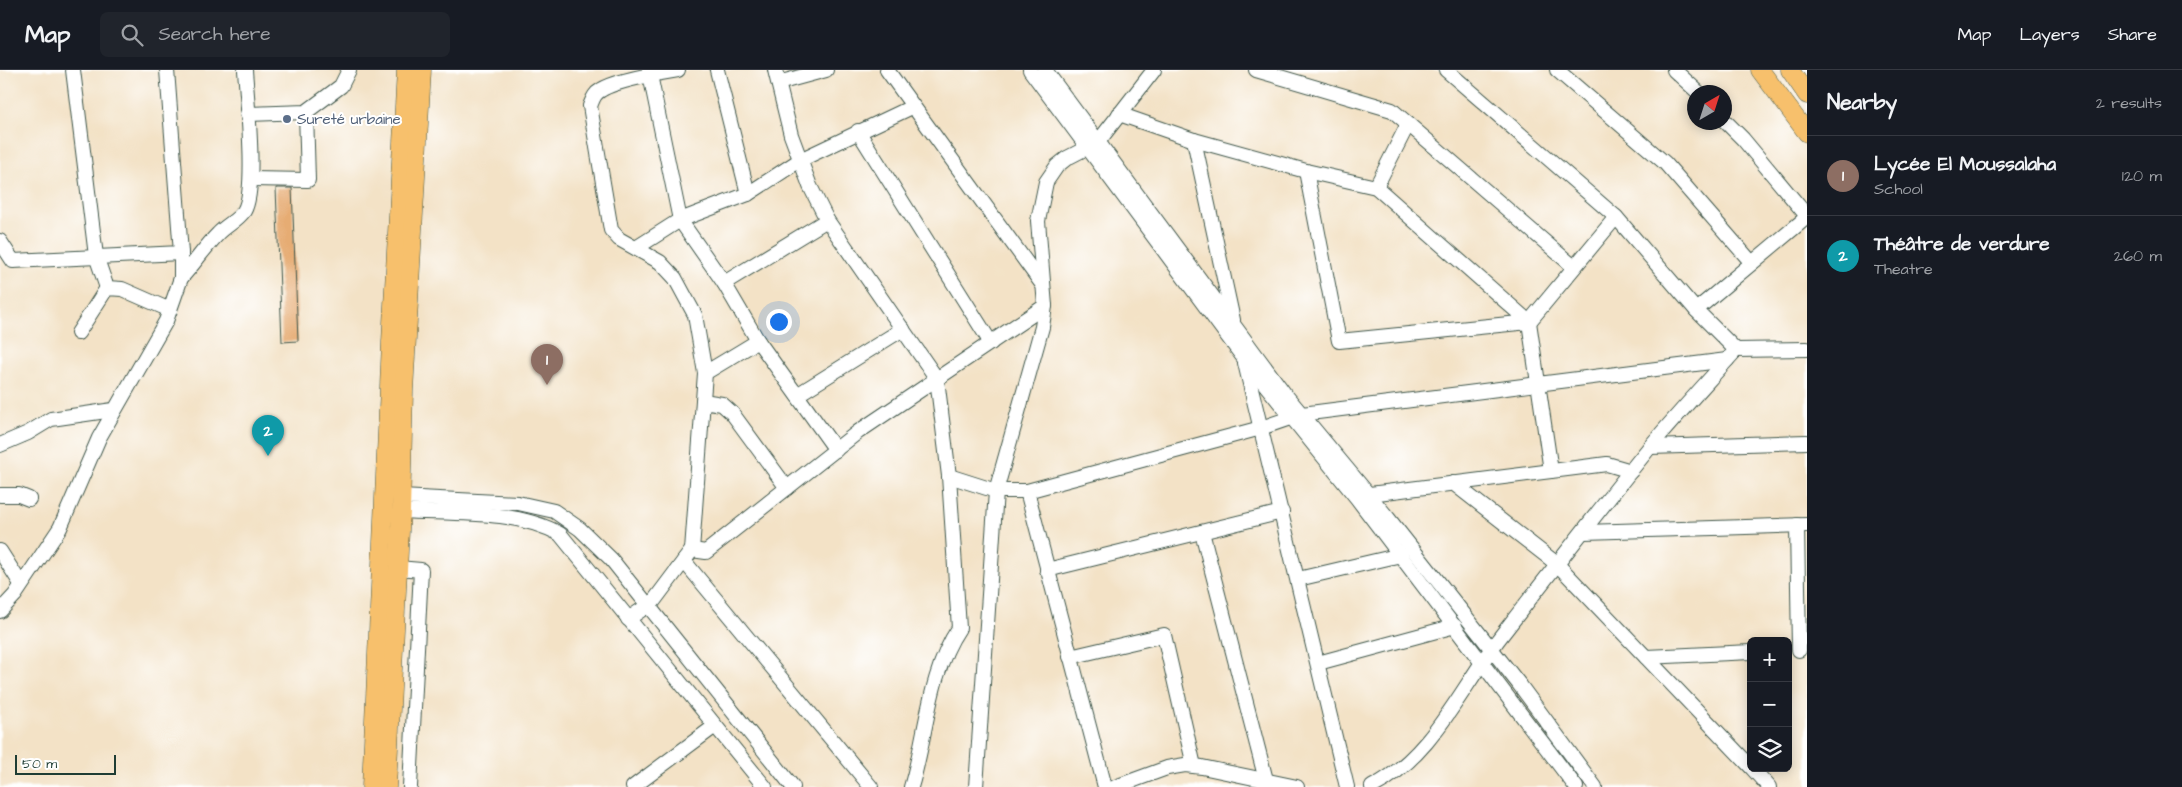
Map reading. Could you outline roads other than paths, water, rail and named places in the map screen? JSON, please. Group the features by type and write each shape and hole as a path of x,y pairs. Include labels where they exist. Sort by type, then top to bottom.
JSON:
{"main road":[{"path":"371,787 390,352 406,70"},
{"path":"387,787 401,504 404,391 422,70"},
{"path":"1760,70 1807,133"},
{"path":"1790,70 1807,95"}],"street":[{"path":"73,70 96,256 107,288"},
{"path":"167,70 182,278"},
{"path":"0,611 7,605 60,528 99,438 170,310 182,278 219,232 234,222 244,210 249,200 251,179 245,70"},
{"path":"248,114 306,112 341,86 349,70"},
{"path":"628,618 653,602 688,555 705,373 695,315 675,278 660,262 619,239 611,230 590,106 594,96 601,89 649,73 678,70"},
{"path":"717,70 748,194"},
{"path":"826,70 776,76 791,135 810,186 827,220 937,379 949,476 959,628 949,643 940,667 911,787"},
{"path":"887,70 1043,285"},
{"path":"1030,70 1093,145 1235,326 1297,416"},
{"path":"1046,70 1093,145 1243,357 1297,416 1491,648 1595,787"},
{"path":"976,787 996,491 1037,348 1045,306 1038,221 1046,182 1057,166 1067,158 1093,145 1154,70"},
{"path":"1256,70 1392,110 1574,267"},
{"path":"1446,70 1616,217 1732,355"},
{"path":"1557,70 1665,163 1752,263"},
{"path":"1674,70 1684,75 1692,85"},
{"path":"649,73 680,220 724,283 758,341 836,450"},
{"path":"636,248 680,220 748,194 800,160 912,107"},
{"path":"251,179 308,180 306,112"},
{"path":"1119,114 1194,140 1306,171 1376,187 1529,322 1551,471"},
{"path":"1376,187 1408,124"},
{"path":"1696,310 1807,216 1732,128"},
{"path":"858,131 991,343"},
{"path":"1194,140 1235,326"},
{"path":"1306,171 1340,341 1529,322 1616,217"},
{"path":"724,283 827,220"},
{"path":"0,241 7,261 180,252"},
{"path":"107,288 122,289 170,310"},
{"path":"78,333 107,288"},
{"path":"688,555 706,552 858,432 1045,306"},
{"path":"797,396 903,329"},
{"path":"705,373 758,341"},
{"path":"949,476 996,491 1027,492 1261,428 1297,416 1538,384 1732,355 1807,349"},
{"path":"1372,787 1412,759 1444,719 1491,648 1557,564 1650,447 1732,355"},
{"path":"1243,357 1347,787"},
{"path":"703,401 722,404 732,412 787,488"},
{"path":"0,445 28,433 52,419 113,410"},
{"path":"1650,447 1807,442"},
{"path":"1362,495 1607,464 1631,471"},
{"path":"1453,483 1557,564 1747,764"},
{"path":"1027,492 1105,787"},
{"path":"0,495 14,495 29,499"},
{"path":"1362,495 1401,554 1576,787"},
{"path":"401,504 518,504 554,511 580,528 611,559 793,787"},
{"path":"401,504 518,518 544,525 560,534 765,787"},
{"path":"1047,570 1282,512"},
{"path":"1584,532 1802,525 1798,650"},
{"path":"1202,532 1266,780"},
{"path":"0,551 22,584"},
{"path":"1298,580 1401,554"},
{"path":"688,555 871,787"},
{"path":"398,568 421,570 410,787"},
{"path":"1318,663 1455,626"},
{"path":"1070,656 1164,635 1194,766"},
{"path":"1646,657 1747,652"},
{"path":"633,787 715,726"},
{"path":"1116,787 1167,768 1184,765 1297,787"},
{"path":"1755,772 1770,787"}],"place":[{"name":"Sureté urbaine","path":"287,119"},
{"name":"Lycée El Moussalaha","path":"547,385"},
{"name":"Théâtre de verdure","path":"268,456"}]}
